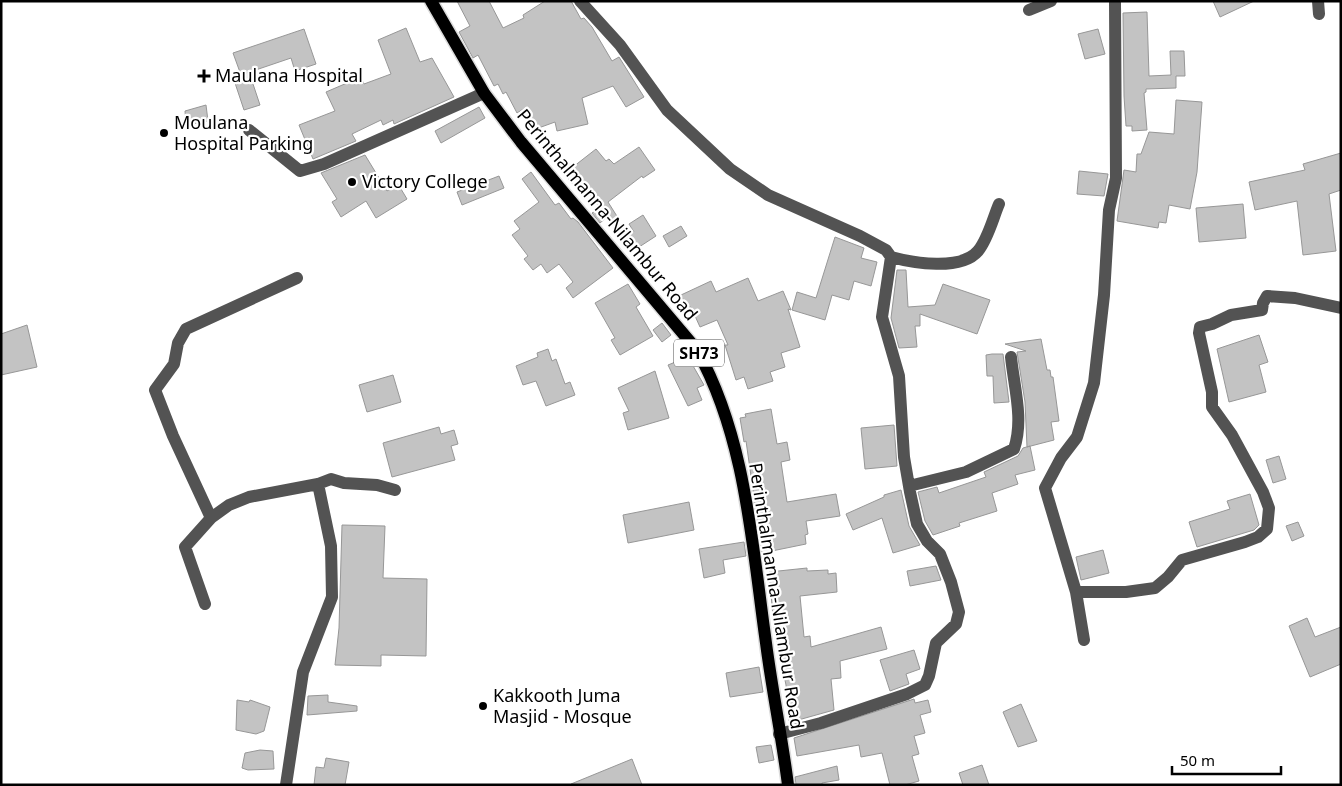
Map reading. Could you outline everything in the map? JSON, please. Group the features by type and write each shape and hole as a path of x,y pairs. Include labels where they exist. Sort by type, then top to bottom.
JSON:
{"main road":[{"name":"Perinthalmanna-Nilambur Road","path":"431,1 484,93 521,142 697,350 708,370 735,447 760,589 788,785"}],"street":[{"path":"580,1 620,45 667,110 730,169 768,195 860,236 886,250 891,257 927,264 970,257 978,251 999,204"},
{"path":"1029,10 1052,1"},
{"path":"1084,640 1076,592 1045,488 1061,458 1076,437 1094,383 1104,295 1110,210 1116,178 1115,1"},
{"path":"249,130 300,171 324,164 484,93"},
{"path":"780,734 821,723 907,694 925,685 929,676 936,642 956,624 959,612 957,599 940,554 927,541 917,524 909,486 904,457 899,376 882,318 891,257"},
{"path":"211,518 173,436 156,390 174,364 178,343 186,329 297,278"},
{"path":"1076,592 1126,592 1155,588 1168,577 1182,560 1246,542 1258,537 1267,529 1269,508 1263,492 1232,435 1212,407 1212,392 1199,333 1200,327 1212,324 1231,315 1262,310 1262,303 1267,296 1295,298 1341,308"},
{"path":"909,486 966,472 1014,449 1019,436 1020,422 1011,357"},
{"path":"205,604 185,547 211,518 229,505 249,497 318,484 331,479 344,483 377,485 395,490"},
{"path":"286,785 303,672 332,597 331,546 318,484"}],"building":[{"path":"457,1 489,1 503,28 524,18 523,15 545,1 571,1 581,19 584,18 592,27 612,61 619,57 644,97 626,107 613,86 582,98 588,124 557,131 555,122 533,130 525,108 517,113 506,92 503,94 498,84 494,86 478,55 473,58 459,32 470,26"},
{"path":"1213,1 1254,1 1220,17"},
{"path":"1147,12 1149,76 1171,75 1170,51 1184,51 1185,76 1176,76 1176,88 1146,89 1144,93 1147,130 1132,131 1132,126 1126,126 1123,13"},
{"path":"406,28 420,62 432,58 454,97 394,124 393,120 383,125 381,120 352,134 356,141 313,159 299,125 335,111 326,92 361,77 364,84 391,74 378,40"},
{"path":"304,29 316,64 295,71 291,58 241,75 233,53"},
{"path":"1098,29 1105,54 1085,59 1078,34"},
{"path":"249,72 260,105 244,110 233,77"},
{"path":"1176,100 1202,102 1197,172 1190,209 1169,205 1166,223 1159,222 1158,228 1117,221 1124,170 1136,172 1137,154 1141,154 1149,132 1174,134"},
{"path":"206,105 208,121 186,125 185,111"},
{"path":"479,107 485,118 441,143 435,131"},
{"path":"639,147 655,170 643,178 642,176 608,202 620,221 614,226 607,217 600,223 592,213 600,208 579,182 574,186 564,174 596,149 606,161 609,159 614,164"},
{"path":"1341,153 1341,190 1329,194 1336,251 1303,255 1297,201 1255,210 1249,182 1305,170 1303,164"},
{"name":"Victory College","path":"365,155 387,191 398,184 407,199 376,218 366,201 341,217 332,202 337,199 321,173"},
{"path":"1079,171 1108,174 1104,196 1077,194"},
{"path":"531,172 555,205 559,203 571,219 573,218 578,222 613,268 573,298 566,288 573,282 559,264 547,273 541,264 533,270 524,259 528,256 512,235 520,229 514,221 539,202 522,179"},
{"path":"499,176 504,188 462,205 457,192"},
{"path":"1243,204 1246,238 1199,242 1196,208"},
{"path":"643,215 656,236 636,249 627,236 634,232 629,224"},
{"path":"681,226 687,236 669,247 663,236"},
{"path":"835,237 864,248 861,258 877,262 871,286 854,281 849,300 832,295 825,320 792,310 797,292 816,298"},
{"path":"897,270 906,270 908,307 935,305 943,284 990,300 977,334 920,314 920,326 915,326 917,347 899,348 891,318"},
{"path":"748,278 758,301 783,291 791,310 788,309 800,347 781,353 785,367 770,372 773,381 748,389 744,377 736,380 725,345 728,345 717,320 700,327 691,307 687,308 681,295 711,281 716,292"},
{"path":"628,284 640,304 636,307 653,336 620,355 611,340 615,338 595,303"},
{"path":"662,323 671,335 662,342 653,330"},
{"path":"27,325 37,367 1,375 1,334"},
{"path":"1259,335 1268,362 1259,365 1266,392 1229,402 1217,349"},
{"path":"1041,339 1047,370 1050,370 1051,377 1053,377 1059,421 1051,422 1054,440 1027,447 1025,402 1017,352 1026,351 1005,344"},
{"path":"548,349 552,361 556,359 565,384 570,382 575,395 546,406 536,381 523,385 516,366 538,357 537,353"},
{"path":"1003,354 1009,402 994,403 993,376 987,376 986,355"},
{"path":"688,357 704,385 697,388 702,400 688,406 668,365"},
{"path":"655,371 669,418 628,430 623,413 629,411 618,388"},
{"path":"393,375 401,402 367,412 359,385"},
{"path":"771,409 777,444 787,442 790,460 781,462 787,502 836,494 840,516 806,521 808,534 805,535 806,544 762,553 746,441 744,442 740,418 746,417 745,414"},
{"path":"894,425 897,466 865,469 861,428"},
{"path":"439,427 441,434 454,430 458,444 451,446 455,460 392,477 383,443"},
{"path":"1030,446 1035,470 1015,475 1018,484 992,493 997,511 959,523 960,526 933,535 925,521 918,492 937,487 939,493 986,477 984,472 1018,456 1023,448"},
{"path":"1279,456 1286,479 1273,483 1266,460"},
{"path":"901,490 909,526 920,545 893,553 882,518 853,530 846,514 884,497 884,495"},
{"path":"1250,494 1259,525 1254,530 1197,547 1189,522 1230,509 1227,501"},
{"path":"689,502 694,530 628,543 623,515"},
{"path":"1298,522 1304,536 1292,541 1286,526"},
{"path":"342,525 385,526 383,578 427,579 426,656 381,655 381,666 335,665 339,628"},
{"path":"744,542 746,556 723,560 725,573 704,578 699,549"},
{"path":"1103,550 1109,573 1081,580 1076,557"},
{"path":"936,566 941,580 910,586 907,571"},
{"path":"807,568 807,571 828,570 828,574 836,573 837,592 800,596 804,637 810,636 811,647 881,627 887,649 840,661 841,678 831,679 834,710 791,722 789,721 786,685 774,628 769,572"},
{"path":"1307,618 1315,637 1341,627 1341,664 1310,677 1289,626"},
{"path":"914,650 920,669 906,674 909,684 890,691 880,660"},
{"path":"759,667 763,692 730,697 726,673"},
{"path":"328,695 328,702 357,706 357,711 307,715 308,696"},
{"path":"914,699 915,703 928,700 931,712 920,715 925,733 914,736 919,754 912,756 919,781 905,785 890,785 882,753 861,757 859,745 797,756 794,738"},
{"path":"237,700 249,702 250,700 270,707 264,731 256,734 236,730"},
{"path":"1021,704 1037,741 1018,747 1003,712"},
{"path":"771,745 774,760 759,763 756,747"},
{"path":"260,750 273,751 274,769 248,770 242,768 245,753"},
{"path":"326,758 349,762 345,785 314,785 316,767 324,768"},
{"path":"632,759 642,785 571,785 571,784"},
{"path":"982,765 989,785 963,785 959,773"},
{"path":"837,766 839,780 822,783 822,785 796,785 795,777"}],"place":[{"name":"Maulana Hospital","path":"204,76"},
{"name":"Moulana Hospital Parking","path":"164,133"},
{"name":"Victory College","path":"352,182"},
{"name":"Kakkooth Juma Masjid - Mosque","path":"483,706"}]}
